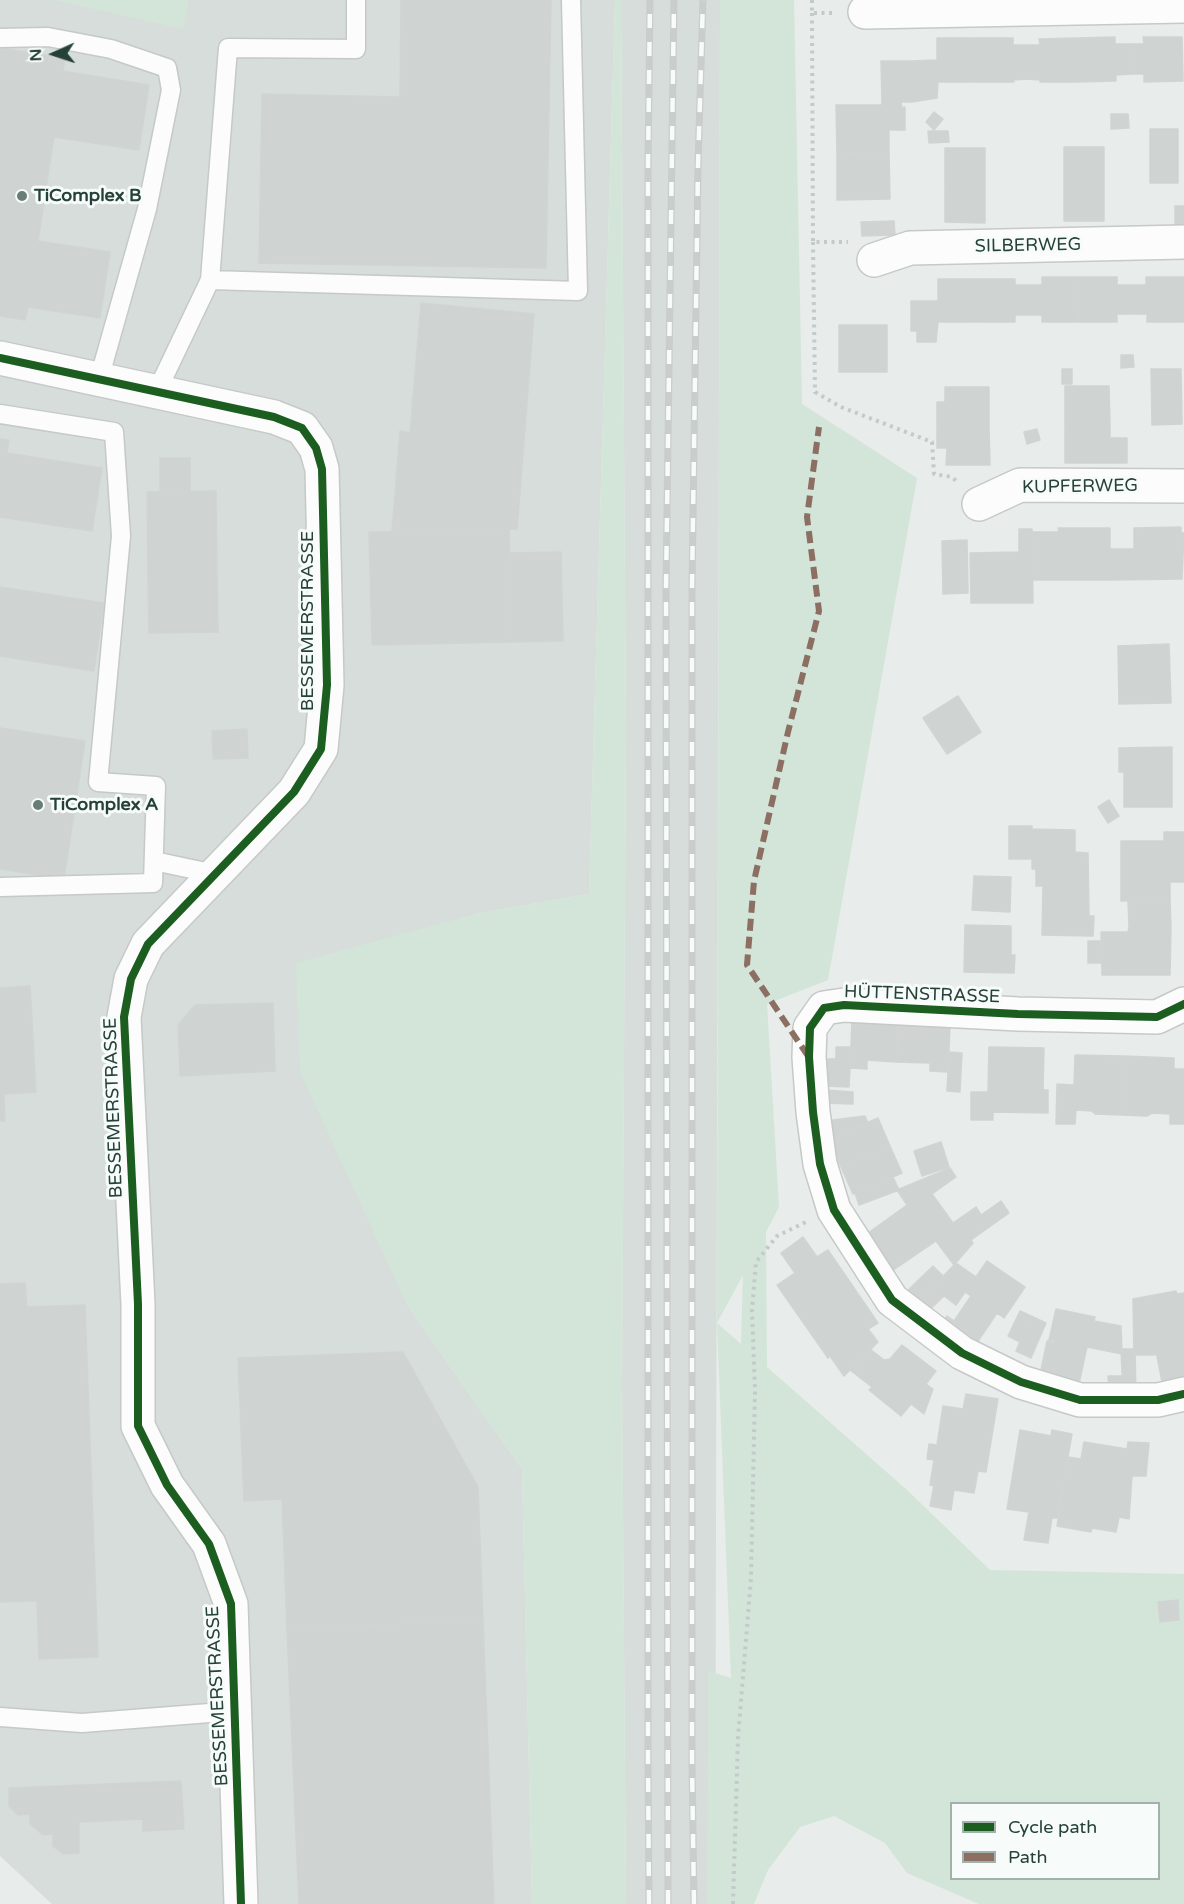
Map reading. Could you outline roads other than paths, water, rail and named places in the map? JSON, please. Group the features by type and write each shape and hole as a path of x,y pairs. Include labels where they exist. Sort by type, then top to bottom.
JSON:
{"street":[{"path":"865,12 1184,6"},
{"name":"SILBERWEG","path":"873,260 910,248 1184,242"},
{"name":"BESSEMERSTRASSE","path":"0,358 274,417 302,428 315,448 322,469 327,685 321,749 294,792 148,944 131,979 124,1017 138,1304 138,1426 167,1485 209,1544 231,1604 241,1904"},
{"name":"KUPFERWEG","path":"979,504 1020,485 1184,486"},
{"name":"HÜTTENSTRASSE","path":"1184,1004 1157,1017 1018,1014 844,1005 824,1008 810,1028 809,1058 820,1164 834,1210 892,1300 962,1353 1021,1382 1080,1400 1158,1400 1184,1394"}],"lane":[{"path":"157,391 210,280 228,48 356,49 357,0"},
{"path":"210,280 578,291 571,0"},
{"path":"0,38 48,37 111,49 167,68 171,90 147,209 99,379"},
{"path":"0,414 114,432 121,536 98,782 156,786 153,883 0,887"},
{"path":"154,861 216,874"},
{"path":"0,1717 82,1723 235,1711"}],"railway":[{"path":"649,1904 648,165 650,0"},
{"path":"668,1904 666,588 674,0"},
{"path":"694,1904 692,588 698,165 703,0"}],"place":[{"name":"TiComplex B","path":"22,196"},
{"name":"TiComplex A","path":"38,805"}]}
